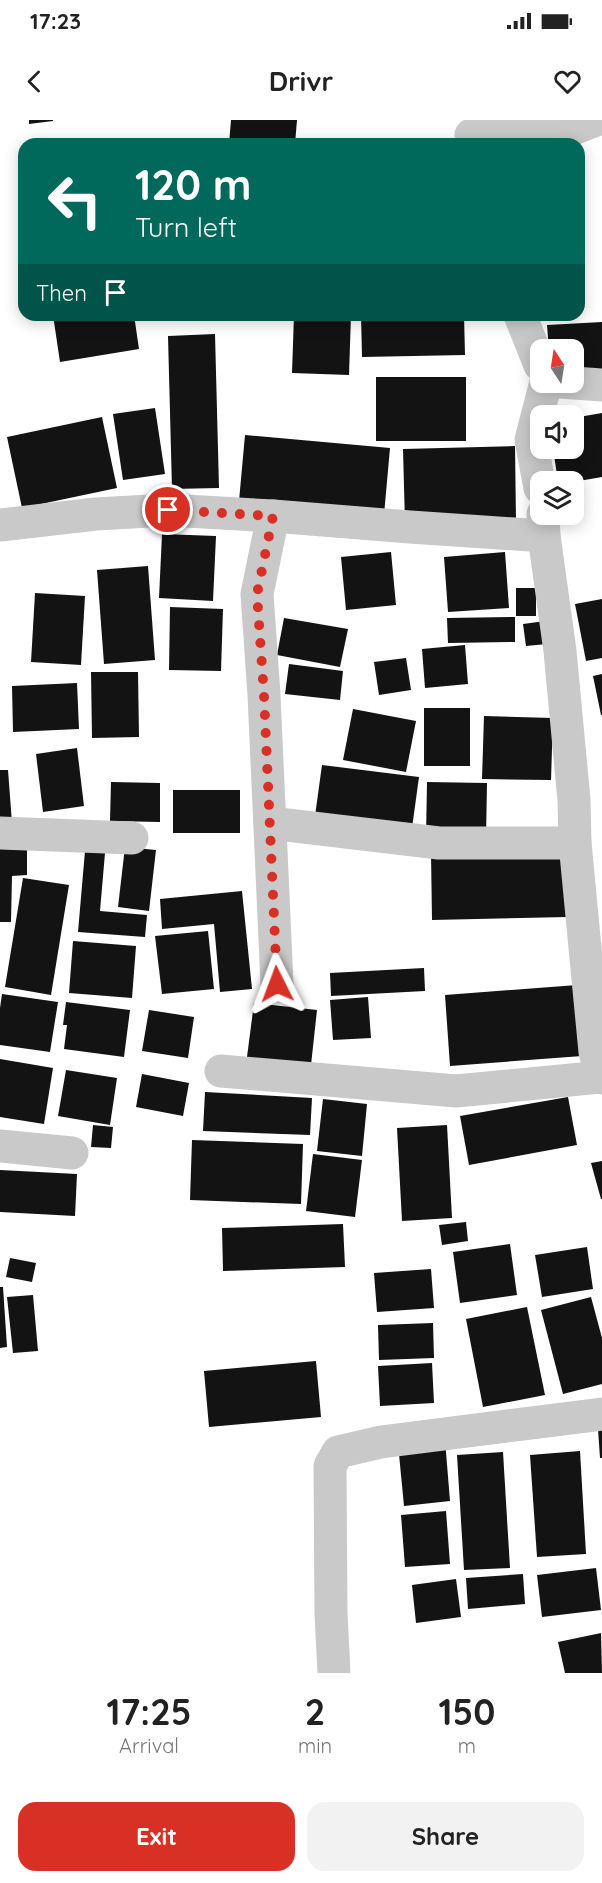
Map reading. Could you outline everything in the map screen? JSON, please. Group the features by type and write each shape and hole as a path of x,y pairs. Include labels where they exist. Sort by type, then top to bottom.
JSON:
{"street":[{"path":"471,133 570,130 596,120"},
{"path":"522,321 530,340"},
{"path":"584,384 602,385"},
{"path":"537,471 531,440 543,393"},
{"path":"0,525 96,514 168,510 410,527 543,525 561,662 595,1052 602,1078 456,1090 221,1071"},
{"path":"273,516 257,594 277,984"},
{"path":"270,823 439,843 575,843"},
{"path":"0,832 132,838"},
{"path":"0,1146 72,1153"},
{"path":"334,1673 331,1613 330,1466 338,1452 381,1442 602,1414"}],"building":[{"path":"29,120 53,120 53,121 29,124"},
{"path":"231,120 297,120 296,138 230,138"},
{"path":"54,321 135,321 139,349 60,362"},
{"path":"294,321 351,321 349,375 292,373"},
{"path":"361,321 464,321 465,355 362,357"},
{"path":"602,322 602,379 584,380 584,339 548,339 547,325"},
{"path":"215,334 219,488 172,489 168,336"},
{"path":"376,377 466,377 466,441 376,441"},
{"path":"155,408 165,474 123,480 113,414"},
{"path":"602,413 602,477 584,480 584,471 556,471 555,459 584,459 584,416"},
{"path":"102,417 117,488 22,508 7,437"},
{"path":"245,435 390,448 384,515 239,501"},
{"path":"515,446 516,521 405,523 403,449"},
{"path":"162,534 216,536 213,601 159,598"},
{"path":"391,552 396,605 346,610 341,557"},
{"path":"505,552 509,608 448,612 444,557"},
{"path":"148,566 155,660 104,664 97,570"},
{"path":"516,588 536,588 536,616 516,616"},
{"path":"35,593 85,596 81,665 31,662"},
{"path":"602,599 602,658 586,661 575,604"},
{"path":"170,607 223,609 221,671 169,670"},
{"path":"515,617 515,642 448,643 447,618"},
{"path":"284,618 348,629 340,667 277,655"},
{"path":"545,621 547,644 526,646 523,624"},
{"path":"465,645 468,684 425,688 422,649"},
{"path":"406,658 411,690 379,695 374,662"},
{"path":"289,664 343,671 340,700 285,694"},
{"path":"91,672 138,672 139,737 92,738"},
{"path":"602,674 602,715 601,715 593,676"},
{"path":"77,683 79,729 13,732 12,686"},
{"path":"424,708 470,708 470,766 424,766"},
{"path":"353,709 416,721 406,772 343,760"},
{"path":"484,716 553,718 551,780 482,779"},
{"path":"77,748 84,806 43,812 36,754"},
{"path":"322,765 419,777 412,828 315,816"},
{"path":"0,770 8,770 12,823 0,823"},
{"path":"111,782 160,783 160,822 110,821"},
{"path":"427,782 487,783 486,838 426,837"},
{"path":"173,790 240,790 240,833 173,833"},
{"path":"0,847 27,847 27,875 12,876 11,922 0,922"},
{"path":"125,847 156,850 149,911 118,907"},
{"path":"566,850 568,917 432,920 431,853"},
{"path":"85,851 105,853 100,911 147,915 145,937 78,932"},
{"path":"23,878 69,885 51,995 5,987"},
{"path":"242,891 252,989 220,992 214,924 162,929 160,899"},
{"path":"208,931 214,989 162,994 155,936"},
{"path":"73,941 136,946 132,998 69,993"},
{"path":"424,968 425,991 331,996 330,973"},
{"path":"577,985 582,1056 450,1066 445,995"},
{"path":"2,994 58,1002 50,1052 0,1045"},
{"path":"368,997 371,1038 333,1040 330,1000"},
{"path":"66,1002 130,1010 124,1057 64,1049 67,1025 63,1025"},
{"path":"254,1003 317,1010 311,1065 247,1057"},
{"path":"149,1010 194,1017 188,1058 142,1051"},
{"path":"0,1059 53,1068 44,1124 0,1117"},
{"path":"66,1070 117,1078 110,1125 58,1116"},
{"path":"142,1074 189,1083 183,1116 136,1107"},
{"path":"205,1092 312,1098 310,1135 203,1131"},
{"path":"568,1097 577,1145 469,1165 460,1116"},
{"path":"323,1099 367,1104 362,1156 317,1151"},
{"path":"93,1125 113,1127 111,1148 91,1147"},
{"path":"447,1125 452,1218 402,1221 397,1128"},
{"path":"192,1140 303,1144 301,1204 190,1200"},
{"path":"313,1154 362,1160 355,1217 306,1211"},
{"path":"602,1161 602,1199 601,1199 591,1163"},
{"path":"0,1170 77,1174 75,1216 0,1212"},
{"path":"466,1222 468,1241 442,1245 439,1225"},
{"path":"343,1224 345,1267 223,1271 222,1228"},
{"path":"510,1244 517,1295 460,1303 453,1252"},
{"path":"587,1247 593,1289 542,1297 535,1255"},
{"path":"10,1258 36,1263 32,1282 6,1277"},
{"path":"431,1269 434,1308 377,1312 374,1273"},
{"path":"0,1287 3,1287 7,1347 0,1348"},
{"path":"33,1295 38,1351 13,1353 7,1297"},
{"path":"591,1297 602,1338 602,1384 563,1394 541,1310"},
{"path":"527,1307 545,1395 483,1407 466,1319"},
{"path":"433,1323 434,1358 379,1360 378,1325"},
{"path":"316,1361 321,1417 209,1427 204,1371"},
{"path":"432,1363 434,1403 380,1406 378,1366"},
{"path":"602,1428 602,1458 600,1458 598,1429"},
{"path":"445,1440 450,1501 404,1506 398,1444"},
{"path":"580,1451 586,1554 537,1557 530,1455"},
{"path":"503,1452 510,1568 464,1570 457,1455"},
{"path":"446,1511 450,1564 405,1567 401,1515"},
{"path":"596,1568 601,1610 542,1617 537,1575"},
{"path":"523,1574 525,1604 468,1609 466,1578"},
{"path":"456,1579 461,1617 416,1623 412,1585"},
{"path":"601,1633 602,1673 565,1673 558,1642"}],"route":[{"path":"168,510 273,516 257,594 264,695 277,984"}]}
